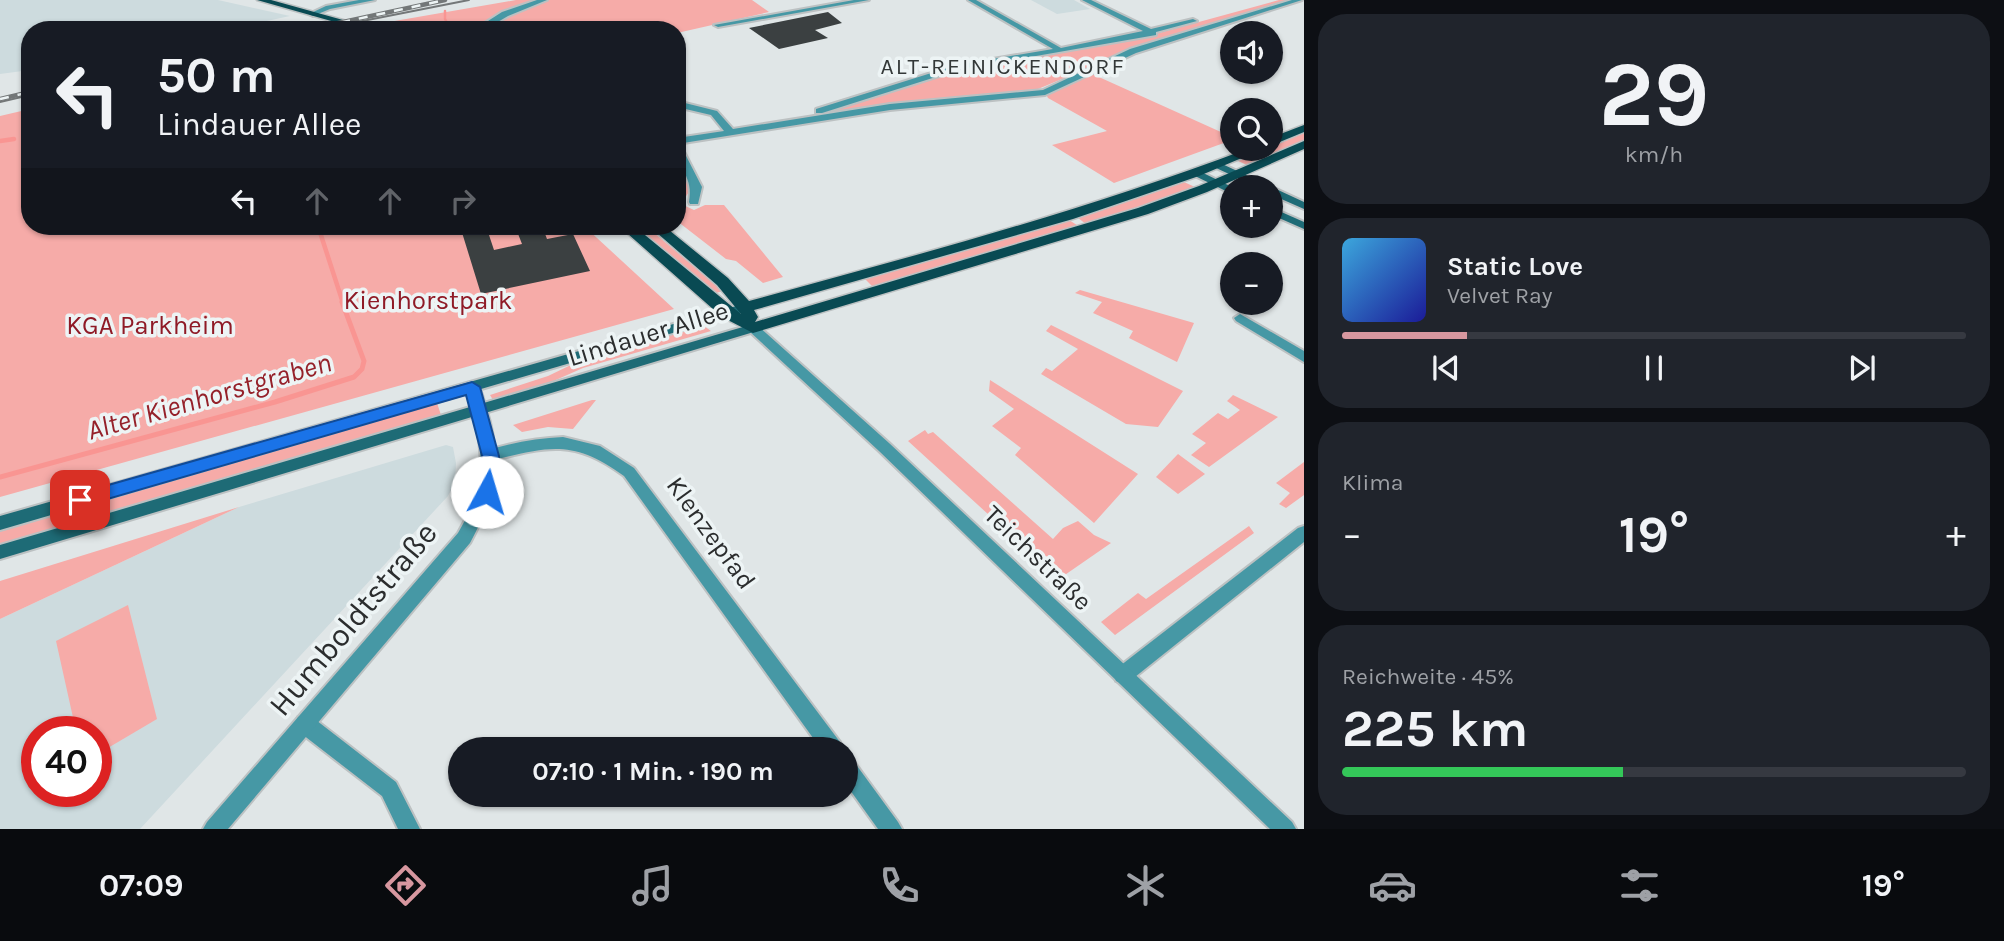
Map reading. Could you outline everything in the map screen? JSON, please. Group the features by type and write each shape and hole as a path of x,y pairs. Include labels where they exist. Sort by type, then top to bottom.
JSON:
{"main road":[{"path":"261,0 340,21"},
{"path":"1283,137 1304,128"},
{"name":"Lindauer Allee","path":"1238,175 1304,145"},
{"name":"Lindauer Allee","path":"0,523 1057,219 1227,161"},
{"path":"1217,165 1238,175"},
{"path":"1196,173 1218,184"},
{"name":"Lindauer Allee","path":"0,552 1101,225 1218,184"},
{"path":"1283,196 1304,206"},
{"path":"1283,216 1304,226"},
{"path":"636,235 727,313 753,328"},
{"path":"667,235 734,292 747,307 753,328"}],"street":[{"path":"313,14 328,7 372,0"},
{"path":"493,21 544,0"},
{"path":"812,0 821,6"},
{"path":"718,25 866,0"},
{"path":"971,0 1060,50"},
{"path":"1085,0 1168,39"},
{"path":"686,139 890,107 1045,92 1133,51 1272,0"},
{"path":"771,126 958,68 1109,42 1203,19 1220,19 1299,0"},
{"path":"1109,42 1133,51"},
{"path":"686,106 713,113 730,132"},
{"path":"686,166 697,187 694,202"},
{"path":"1240,318 1304,357"},
{"name":"Teichstraße","path":"753,328 875,439 1285,829"},
{"name":"Humboldtstraße","path":"214,829 464,538 480,513 487,492 491,456 472,387"},
{"name":"Klenzepfad","path":"491,456 536,443 572,443 606,454 629,472 824,737"},
{"path":"1123,675 1304,533"},
{"path":"305,724 390,789 409,829"},
{"path":"858,784 891,829"}],"shaded area":[{"path":"0,0 218,0 290,16 266,21 21,21 21,71 0,74"},
{"path":"1031,0 1074,0 1090,9 1057,14"},
{"path":"446,445 453,447 455,482 448,496 140,829 0,829 0,619 239,507"}],"green space":[{"path":"516,0 752,0 769,12 686,31 686,21 395,21"},
{"path":"1279,0 1291,0 1158,39 1038,89 808,116 970,68 1144,37"},
{"path":"1090,73 1220,132 1220,144 1114,183 1052,145 1107,131 1048,98 1045,92"},
{"path":"21,111 21,235 594,235 674,309 0,497 0,116"},
{"path":"1304,133 1304,141 1283,150 1283,142"},
{"path":"1238,161 1256,161 1247,165"},
{"path":"686,175 692,187 686,196"},
{"path":"1184,182 1195,187 1087,225 1077,217"},
{"path":"705,205 724,205 783,277 763,283 736,261 726,259 686,228 686,206 694,210"},
{"path":"1069,220 1080,227 874,288 865,279"},
{"path":"646,235 657,235 723,291 716,293"},
{"path":"1080,290 1194,323 1177,362 1129,338 1133,331 1093,313 1102,302 1075,293"},
{"path":"1051,325 1183,391 1158,427 1126,424 1041,374 1046,368 1052,371 1078,349 1046,331"},
{"path":"704,326 711,331 583,368 549,383 493,400 490,395 548,376 577,362"},
{"path":"990,380 1138,474 1094,523 1015,455 1021,448 992,426 1014,409 989,391"},
{"path":"1233,395 1278,417 1209,467 1191,455 1206,443 1192,434 1218,413 1228,419 1240,410 1227,401"},
{"path":"596,400 573,429 548,427 522,432 513,425"},
{"path":"437,403 441,415 0,545 0,529"},
{"path":"925,430 928,434 933,432 1053,539 1063,528 1078,521 1094,535 1111,543 1059,579 908,441"},
{"path":"1178,454 1205,474 1178,494 1156,477"},
{"path":"1304,462 1304,495 1286,508 1279,504 1290,493 1276,483"},
{"path":"239,507 0,619 0,581"},
{"path":"1249,526 1254,533 1115,635 1101,622 1138,593 1146,599"},
{"path":"128,605 157,719 112,746 112,716 73,716 56,641"}],"building":[{"path":"828,12 842,23 815,30 828,38 779,49 749,28"},
{"path":"463,235 489,235 494,250 522,244 518,235 545,235 547,239 573,235 590,271 481,294"}],"waterway":[{"path":"445,11 446,21"},
{"path":"0,141 14,139"},
{"name":"Alter Kienhorstgraben","path":"321,235 343,303"},
{"name":"Alter Kienhorstgraben","path":"0,477 275,402 354,377 362,369 364,361 342,302"}],"tram line":[{"path":"363,21 469,0"},
{"path":"0,102 21,97"}],"railway":[{"path":"348,21 445,0"},
{"path":"0,99 21,94"}],"district":[{"name":"ALT-REINICKENDORF","path":"1003,66"}],"route":[{"path":"80,500 472,387 491,456 487,492"}],"park label":[{"name":"Kienhorstpark","path":"428,300"},
{"name":"KGA Parkheim","path":"150,325"}]}
